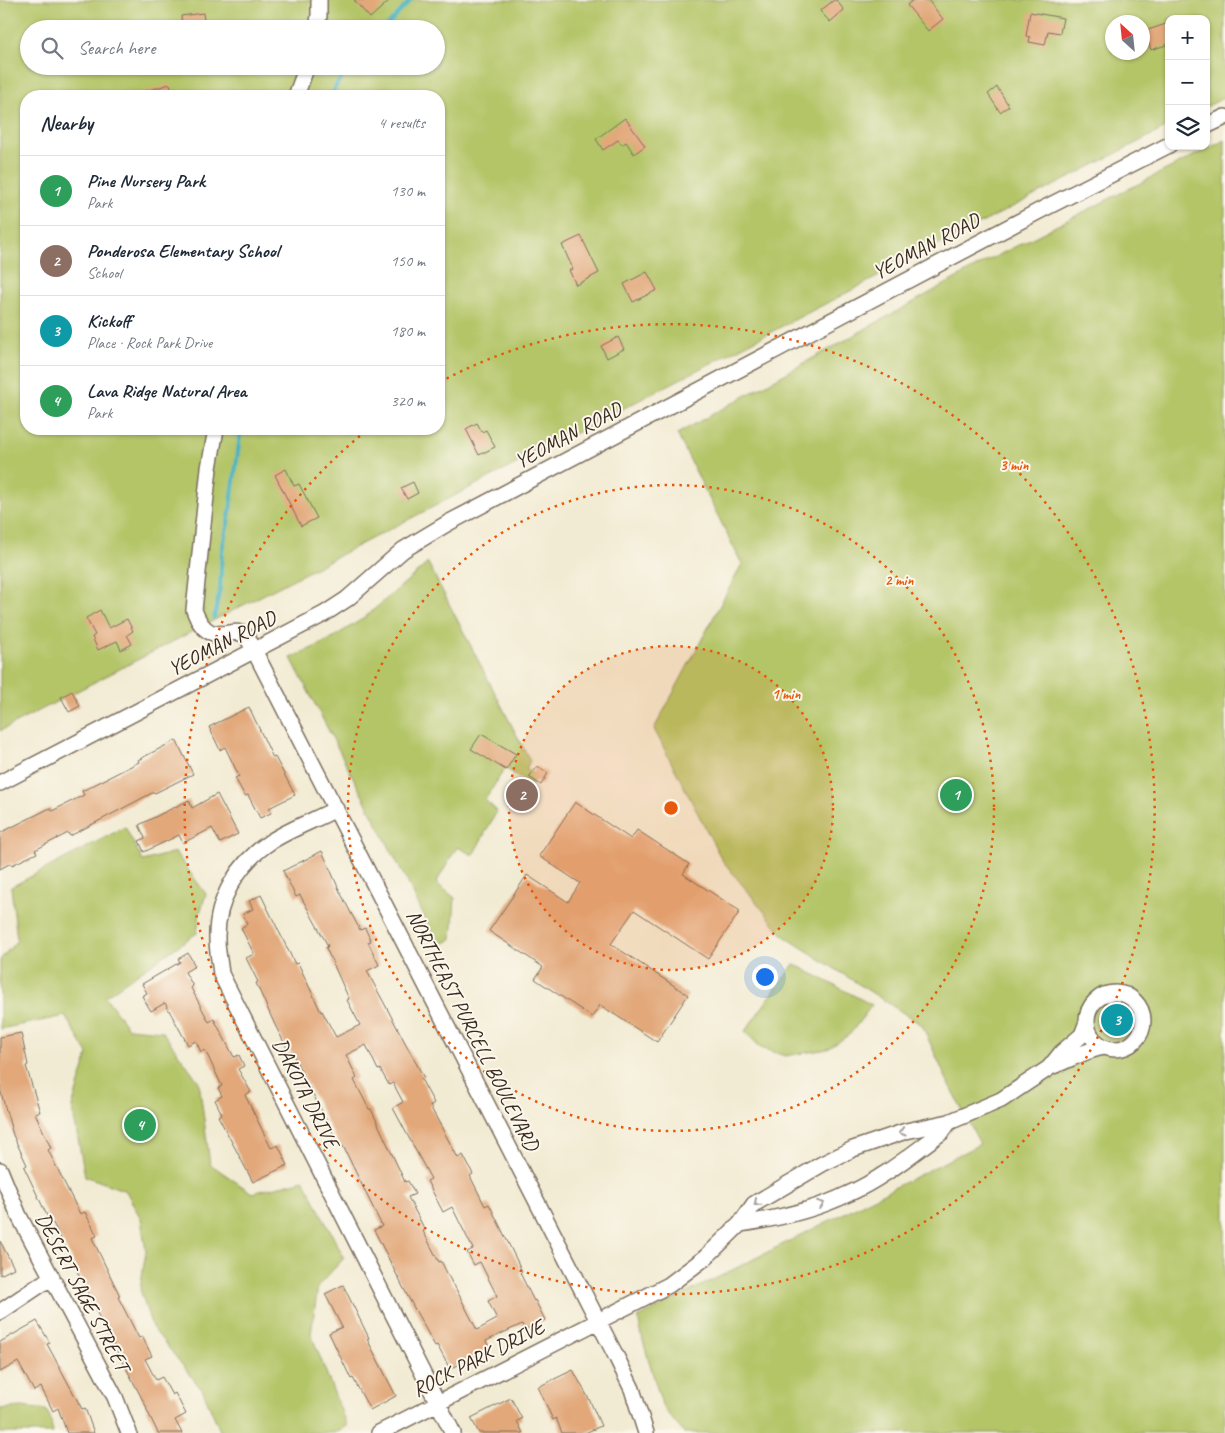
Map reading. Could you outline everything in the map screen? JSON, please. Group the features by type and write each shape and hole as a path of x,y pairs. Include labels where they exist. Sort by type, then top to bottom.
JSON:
{"street":[{"path":"318,20 319,0"},
{"path":"298,90 303,75"},
{"path":"1210,124 1225,117"},
{"name":"YEOMAN ROAD","path":"0,782 324,614 339,604 402,550 448,523 1041,210 1165,147"},
{"name":"NORTHEAST PURCELL BOULEVARD","path":"215,435 209,468 194,610 198,622 206,630 223,635 239,632 246,635 598,1320 632,1389 646,1433"},
{"name":"DAKOTA DRIVE","path":"336,809 271,841 256,853 238,872 220,908 217,939 221,974 453,1433"},
{"path":"740,1224 763,1221 818,1206 849,1194 876,1179 942,1132 949,1122 1001,1100 1049,1068 1068,1061 1090,1049 1104,1047 1119,1049 1127,1047 1139,1037 1144,1022 1140,1007 1135,1000 1120,993 1110,994 1092,1004 1082,1035 1062,1052 1049,1068"},
{"path":"1087,1022 1092,1037 1104,1047"},
{"name":"ROCK PARK DRIVE","path":"379,1433 669,1285 706,1257 740,1224 754,1204 822,1164 877,1139 906,1130 949,1122"},
{"name":"DESERT SAGE STREET","path":"0,1170 19,1216 115,1396 129,1433"},
{"path":"0,1312 52,1277"}],"green space":[{"path":"0,0 1225,0 1225,97 1210,105 1210,15 1165,15 1165,128 0,731"},
{"path":"1225,140 1225,1433 684,1433 663,1408 638,1318 980,1144 945,1076 922,1025 784,936 722,860 654,729 742,564 677,434 987,261 1205,150 1210,150 1210,148"},
{"path":"428,563 530,761 526,769 536,776 531,785 505,768 485,800 497,811 473,855 457,847 436,883 455,898 452,939 438,946 411,889 291,658 327,641 364,618"},
{"path":"125,827 143,861 175,852 206,894 200,913 197,933 105,996 128,1028 162,1031 199,1082 210,1164 252,1193 304,1180 344,1258 318,1286 311,1334 347,1426 334,1433 221,1433 203,1391 152,1327 140,1289 146,1251 141,1219 126,1191 85,1176 72,1107 88,1054 65,1016 0,1029 0,960 17,940 11,887"},
{"path":"794,964 872,1005 850,1034 828,1049 785,1056 761,1048 745,1031"},
{"path":"22,1407 46,1410 50,1417 53,1433 0,1433 0,1409"}],"building":[{"path":"354,0 390,0 370,18"},
{"path":"834,0 844,10 830,22 820,11"},
{"path":"913,0 928,0 943,19 928,31 907,5"},
{"path":"1030,12 1063,18 1060,33 1048,31 1045,45 1029,42 1030,37 1026,36"},
{"path":"203,13 204,20 181,20 181,16"},
{"path":"1165,24 1165,45 1151,50 1150,29"},
{"path":"170,84 172,90 149,90"},
{"path":"997,87 1009,106 1000,112 988,94"},
{"path":"625,118 645,146 634,154 626,142 622,145 618,140 603,150 596,139"},
{"path":"581,236 599,273 576,285 569,270 573,269 562,245"},
{"path":"647,272 657,290 633,302 624,284"},
{"path":"618,337 624,349 607,358 601,346"},
{"path":"477,423 482,432 486,430 495,447 479,455 466,429"},
{"path":"286,469 294,486 299,484 317,518 301,526 275,475"},
{"path":"413,482 418,493 407,499 401,488"},
{"path":"100,610 109,628 127,619 133,631 127,635 132,644 121,650 117,641 98,650 92,637 95,635 86,618"},
{"path":"72,691 80,706 69,712 61,697"},
{"path":"249,707 273,758 275,757 295,795 269,808 271,813 260,818 248,795 245,796 235,778 239,776 225,747 220,750 209,727"},
{"path":"481,734 516,754 506,770 471,749"},
{"path":"176,740 193,774 70,836 68,833 35,850 37,853 0,869 0,833 50,808 52,811 84,795 82,791 139,762 138,760"},
{"path":"537,766 548,773 541,785 529,777"},
{"path":"217,794 238,834 220,843 212,828 183,843 179,835 144,852 139,841 145,838 139,825 189,800 192,808"},
{"path":"575,802 631,839 637,830 689,864 683,874 740,911 708,959 634,910 611,944 688,995 657,1042 600,1005 592,1017 535,979 543,967 489,931 527,875 568,902 580,883 539,856"},
{"path":"322,851 341,894 360,930 365,928 371,941 368,942 379,965 367,971 424,1078 421,1079 434,1103 430,1106 458,1158 463,1155 473,1174 470,1176 485,1206 489,1204 522,1271 520,1273 545,1320 525,1330 522,1324 486,1341 490,1349 450,1369 407,1295 374,1230 382,1226 343,1146 340,1147 291,1051 289,1052 275,1025 246,958 254,954 241,928 247,924 243,914 253,909 249,901 261,895 295,964 298,963 321,1012 336,1037 360,1025 347,1000 349,999 326,948 328,946 300,895 296,897 283,871","holes":["366,1045 378,1070 380,1069 389,1085 393,1083 403,1102 393,1108 431,1179 427,1181 443,1212 452,1207 473,1249 467,1252 474,1265 480,1262 497,1296 488,1301 497,1319 477,1330 423,1231 425,1230 408,1197 415,1194 408,1181 405,1182 371,1109 369,1109 354,1080 357,1078 346,1055"]},
{"path":"188,953 195,966 185,972 193,986 191,988 209,1022 214,1019 234,1057 239,1055 244,1066 238,1069 251,1092 245,1095 271,1148 278,1145 288,1165 253,1182 218,1116 222,1114 215,1100 222,1096 218,1088 222,1086 205,1050 201,1052 196,1041 188,1045 165,1003 151,1011 142,996 147,993 142,984 180,962 178,959"},
{"path":"21,1033 28,1065 26,1066 40,1112 35,1113 51,1148 48,1150 80,1214 85,1212 97,1236 92,1238 120,1296 118,1297 139,1338 142,1336 152,1356 145,1359 156,1380 162,1377 172,1395 175,1393 186,1414 175,1420 182,1433 158,1433 70,1256 53,1223 51,1224 24,1167 27,1165 13,1135 0,1089 0,1037"},
{"path":"0,1241 14,1268 0,1275"},
{"path":"343,1285 369,1338 367,1339 396,1396 370,1410 353,1378 351,1379 329,1333 342,1327 325,1294"},
{"path":"37,1321 50,1343 47,1344 82,1409 85,1408 94,1433 67,1433 58,1408 53,1411 41,1387 34,1391 18,1362 0,1372 0,1342"},
{"path":"573,1370 601,1426 585,1433 562,1433 556,1418 553,1420 538,1387"},
{"path":"511,1398 522,1419 517,1421 523,1433 479,1433 471,1418"}],"waterway":[{"path":"392,20 411,0"},
{"path":"334,90 344,75"},
{"path":"214,618 220,588 222,550 229,518 240,435"}],"place":[{"name":"Ponderosa Elementary School","path":"522,795"},
{"name":"Pine Nursery Park","path":"956,795"},
{"name":"Kickoff","path":"1117,1020"},
{"name":"Lava Ridge Natural Area","path":"140,1125"}]}
